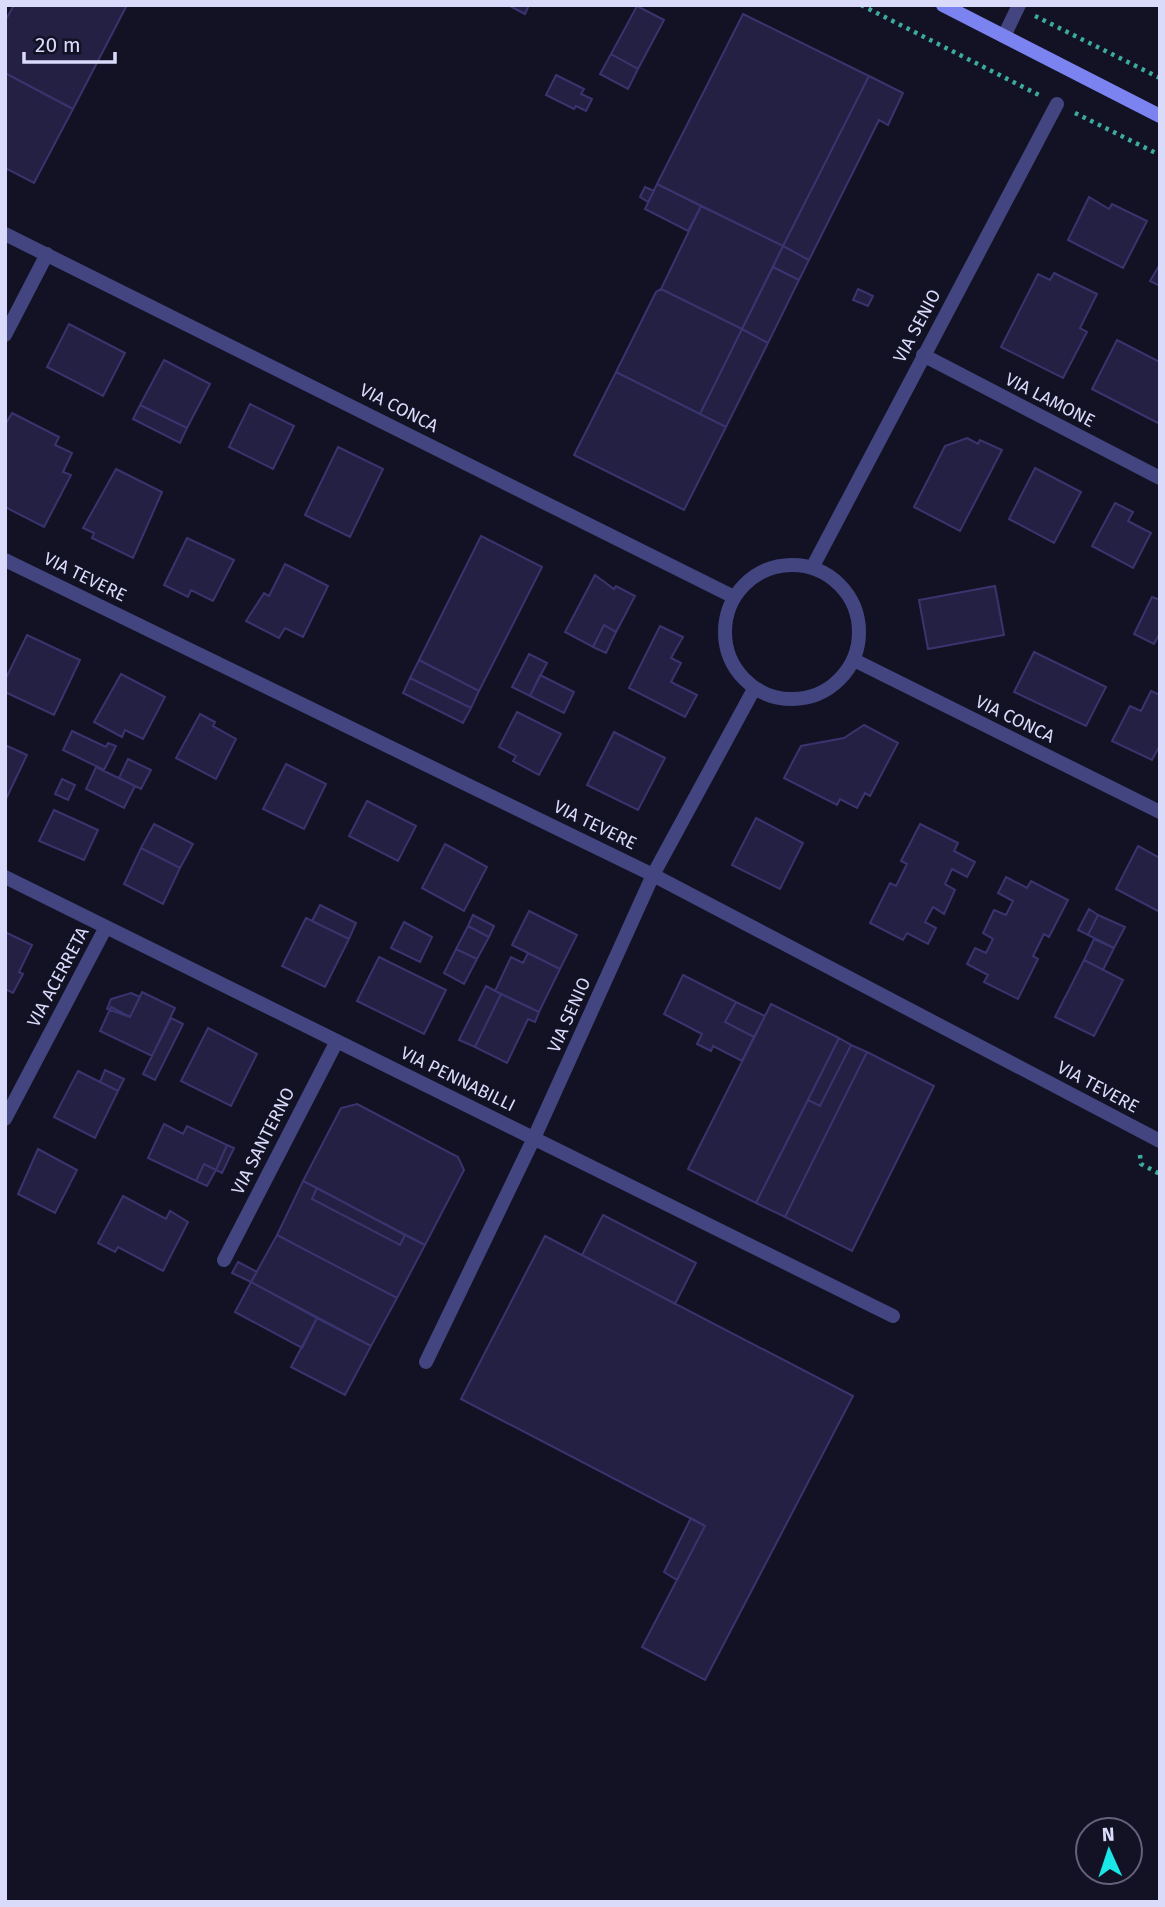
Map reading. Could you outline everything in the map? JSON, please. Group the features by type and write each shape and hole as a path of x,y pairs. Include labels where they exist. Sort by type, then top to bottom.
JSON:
{"main road":[{"path":"943,5 1160,116"}],"street":[{"path":"1004,37 1019,6"},
{"name":"VIA SENIO","path":"812,568 1057,104"},
{"name":"VIA CONCA","path":"5,234 734,597"},
{"path":"5,335 47,254"},
{"name":"VIA LAMONE","path":"923,355 1160,478"},
{"name":"VIA TEVERE","path":"5,560 653,875 1160,1141"},
{"path":"790,565 812,568 833,578 848,595 858,615 859,638 854,660 841,680 821,694 799,700 775,698 754,689 739,675 726,647 726,616 734,597 748,580 768,569 790,565"},
{"name":"VIA CONCA","path":"854,660 1160,812"},
{"name":"VIA SENIO","path":"426,1362 534,1138 653,875 754,689"},
{"name":"VIA PENNABILLI","path":"5,877 894,1315"},
{"name":"VIA ACERRETA","path":"5,1119 106,927"},
{"name":"VIA SANTERNO","path":"224,1260 337,1041"}],"path":[{"path":"861,5 1160,155"},
{"path":"1019,6 1160,78"}],"building":[{"path":"14,5 127,5 73,109 5,73 5,21"},
{"path":"508,5 529,5 525,14"},
{"path":"637,6 664,20 638,69 611,54"},
{"path":"743,14 869,76 783,246 657,184"},
{"path":"611,54 638,69 628,89 600,74"},
{"path":"5,73 73,109 34,183 5,168"},
{"path":"556,75 584,89 581,94 592,99 586,111 576,106 574,109 546,95"},
{"path":"869,76 903,93 888,125 879,120 809,260 783,246"},
{"path":"657,184 701,206 688,231 645,209"},
{"path":"645,187 654,191 648,202 640,197"},
{"path":"1089,197 1109,209 1112,204 1147,221 1123,268 1068,240"},
{"path":"701,206 783,246 742,329 661,289"},
{"path":"783,246 809,260 799,280 773,267"},
{"path":"1160,264 1160,286 1150,281"},
{"path":"773,267 799,280 768,343 742,329"},
{"path":"1054,273 1097,294 1080,328 1087,332 1063,378 1001,347 1038,274 1050,280"},
{"path":"661,289 742,329 700,414 616,372 656,292"},
{"path":"858,289 873,296 868,306 853,300"},
{"path":"69,324 125,353 103,396 47,367"},
{"path":"742,329 768,343 726,427 700,414"},
{"path":"1117,340 1160,362 1160,424 1092,389"},
{"path":"164,360 210,384 187,428 140,405"},
{"path":"616,372 726,427 684,510 574,455"},
{"path":"250,404 294,426 273,469 229,447"},
{"path":"140,405 187,428 180,443 133,419"},
{"path":"12,413 59,437 55,445 72,453 63,472 71,475 44,527 5,507 5,425"},
{"path":"967,438 978,444 980,440 1002,450 960,531 914,507 945,446"},
{"path":"338,447 383,469 350,537 305,515"},
{"path":"1035,468 1081,492 1054,543 1009,519"},
{"path":"116,469 162,492 133,558 92,538 94,533 83,528"},
{"path":"1115,503 1133,512 1128,521 1151,533 1133,568 1092,546"},
{"path":"481,536 542,567 479,691 419,660"},
{"path":"187,538 234,560 213,601 191,590 188,597 164,585"},
{"path":"285,564 328,586 303,637 285,628 279,638 246,621 264,593 269,596"},
{"path":"595,575 614,589 616,586 635,596 616,632 604,625 593,647 565,632"},
{"path":"995,586 1004,635 928,649 919,600"},
{"path":"1152,597 1160,600 1160,633 1154,644 1134,634"},
{"path":"604,625 616,632 606,653 593,647"},
{"path":"660,626 683,637 671,658 681,663 671,682 697,695 685,717 629,688"},
{"path":"27,635 80,660 54,715 5,692 5,680"},
{"path":"1034,652 1106,687 1086,726 1014,692"},
{"path":"529,654 547,663 530,696 512,687"},
{"path":"419,660 479,691 471,708 410,678"},
{"path":"121,674 165,697 143,739 125,730 122,737 94,722"},
{"path":"540,675 574,692 564,713 530,696"},
{"path":"410,678 471,708 463,723 403,693"},
{"path":"1151,691 1160,695 1160,745 1152,760 1112,741 1130,706 1141,711"},
{"path":"517,712 561,734 539,775 513,761 516,756 499,747"},
{"path":"200,714 215,722 213,726 236,739 216,779 176,758"},
{"path":"864,725 898,743 870,796 865,793 857,808 840,799 837,805 784,778 801,746 844,738"},
{"path":"72,731 106,747 108,743 116,746 104,770 63,750"},
{"path":"614,732 665,758 638,810 587,785"},
{"path":"5,745 27,755 5,801"},
{"path":"128,759 151,770 141,789 119,778"},
{"path":"286,764 326,784 304,829 263,809"},
{"path":"96,767 135,786 124,808 86,789"},
{"path":"62,779 75,785 68,800 55,794"},
{"path":"367,801 416,826 398,861 349,836"},
{"path":"54,810 98,830 84,860 39,841"},
{"path":"756,818 803,843 780,889 732,865"},
{"path":"154,824 193,844 180,868 141,848"},
{"path":"920,824 958,843 954,851 975,862 967,877 952,869 945,884 955,890 944,914 933,907 925,922 936,928 928,944 907,933 903,940 870,923 890,883 896,886 907,864 901,861"},
{"path":"445,844 487,867 464,911 422,888"},
{"path":"1138,846 1160,858 1160,912 1116,889"},
{"path":"141,848 180,868 163,904 124,884"},
{"path":"1006,877 1027,888 1031,881 1068,900 1049,937 1044,934 1033,956 1038,959 1018,999 984,982 988,975 967,964 975,948 986,953 993,939 983,933 994,910 1006,915 1013,901 998,893"},
{"path":"320,905 356,923 349,939 312,921"},
{"path":"1089,909 1098,915 1088,935 1078,930"},
{"path":"529,911 577,935 560,969 512,945"},
{"path":"473,915 494,926 489,937 468,926"},
{"path":"1098,915 1125,927 1114,948 1088,935"},
{"path":"306,918 349,939 325,987 282,966"},
{"path":"404,922 432,937 420,962 391,948"},
{"path":"468,926 489,937 477,959 456,949"},
{"path":"5,932 32,945 19,972 23,974 13,993 5,989"},
{"path":"1094,939 1114,948 1103,970 1084,960"},
{"path":"456,949 477,959 464,984 444,973"},
{"path":"528,953 560,969 539,1012 495,991 511,957 523,963"},
{"path":"379,957 446,990 424,1034 357,1001"},
{"path":"1084,960 1123,980 1094,1036 1055,1017"},
{"path":"683,975 736,1002 725,1022 754,1037 742,1061 713,1046 711,1051 697,1044 702,1034 664,1014"},
{"path":"486,986 501,994 475,1047 459,1040"},
{"path":"142,992 175,1008 152,1056 100,1031 111,1007 130,1017"},
{"path":"131,993 140,997 130,1017 107,1009 111,999"},
{"path":"501,994 539,1012 535,1022 528,1019 507,1063 475,1047"},
{"path":"736,1002 765,1016 754,1037 725,1022"},
{"path":"771,1004 839,1038 756,1203 688,1169"},
{"path":"171,1018 183,1024 155,1080 143,1074"},
{"path":"208,1028 257,1054 231,1106 181,1081"},
{"path":"839,1038 851,1045 820,1106 808,1100"},
{"path":"851,1045 867,1052 785,1217 756,1203 808,1100 820,1106"},
{"path":"867,1052 934,1086 852,1251 785,1217"},
{"path":"105,1070 124,1079 118,1091 100,1082"},
{"path":"78,1071 118,1091 95,1138 54,1117"},
{"path":"357,1104 458,1157 464,1170 425,1245 303,1181 341,1108"},
{"path":"164,1124 183,1134 187,1126 227,1145 216,1170 204,1164 196,1181 148,1158"},
{"path":"227,1145 234,1148 222,1173 216,1170"},
{"path":"38,1149 77,1170 55,1213 18,1194"},
{"path":"204,1164 216,1170 207,1186 196,1181"},
{"path":"303,1181 317,1188 312,1199 400,1245 405,1235 425,1245 397,1298 277,1235"},
{"path":"317,1188 405,1235 400,1245 312,1199"},
{"path":"123,1196 166,1219 170,1211 188,1222 163,1271 118,1247 115,1252 98,1243"},
{"path":"603,1215 696,1263 675,1304 582,1255"},
{"path":"277,1235 397,1298 371,1346 251,1282"},
{"path":"545,1236 853,1396 705,1680 642,1647 705,1526 461,1399"},
{"path":"238,1262 257,1272 251,1282 232,1273"},
{"path":"251,1282 317,1318 302,1348 235,1312"},
{"path":"317,1318 371,1346 345,1395 291,1367"},
{"path":"691,1518 705,1526 677,1580 664,1572"}]}
